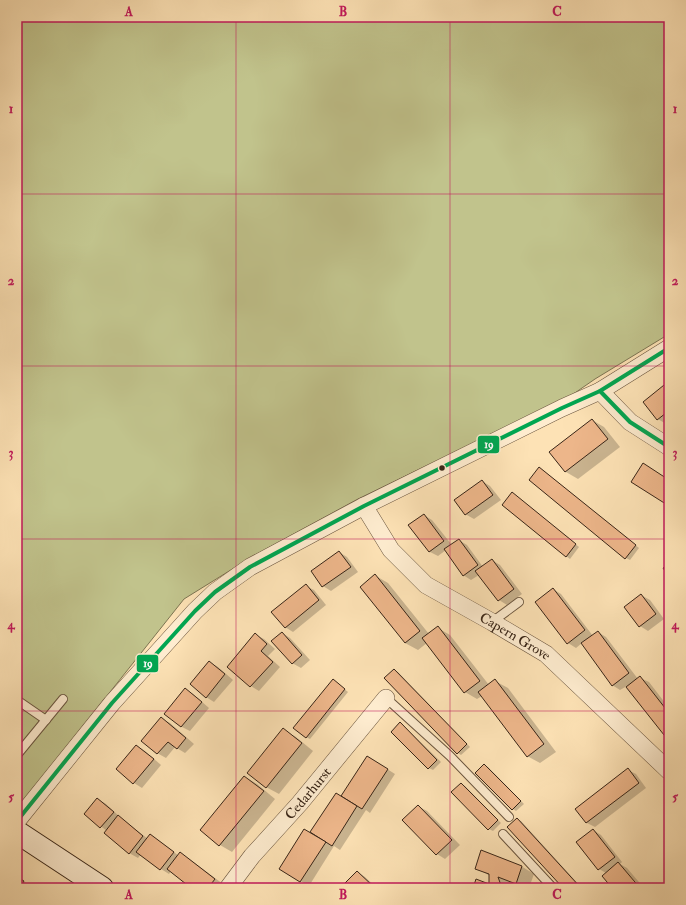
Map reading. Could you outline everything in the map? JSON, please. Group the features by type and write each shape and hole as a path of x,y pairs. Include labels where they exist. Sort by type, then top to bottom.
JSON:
{"street":[{"path":"17,821 112,704 195,611 215,592 250,567 364,506 562,408 600,391 669,348"},
{"path":"600,391 630,422 669,447"},
{"name":"Capern Grove","path":"364,506 391,550 426,585 546,654 669,771"},
{"name":"Cedarhurst","path":"228,888 252,856 300,803 386,698"},
{"path":"17,832 102,888"}],"lane":[{"path":"492,622 520,602"},
{"path":"386,698 450,756 509,817"},
{"path":"17,755 63,699"},
{"path":"17,700 46,720"},
{"path":"503,834 553,888"}],"green space":[{"path":"17,17 669,17 669,334 595,379 569,397 358,499 255,555 184,599 17,809"}],"building":[{"path":"669,381 669,417 666,413 657,420 643,402"},
{"path":"592,419 608,439 565,472 549,452"},
{"path":"643,463 669,480 669,506 631,482"},
{"path":"539,467 636,545 625,559 529,480"},
{"path":"482,480 493,495 465,515 454,500"},
{"path":"512,492 576,544 566,557 502,505"},
{"path":"424,514 444,541 429,552 408,525"},
{"path":"459,539 478,565 463,576 444,549"},
{"path":"339,551 351,567 322,587 311,571"},
{"path":"492,559 514,589 498,601 475,571"},
{"path":"669,564 669,577 663,568"},
{"path":"375,574 420,631 405,643 360,587"},
{"path":"306,584 319,600 285,628 271,612"},
{"path":"553,588 585,630 567,644 535,602"},
{"path":"641,594 656,614 639,627 624,607"},
{"path":"438,626 480,681 464,693 422,638"},
{"path":"598,631 629,673 612,686 581,643"},
{"path":"282,632 302,655 292,664 271,641"},
{"path":"255,633 267,644 261,651 273,662 250,687 227,667"},
{"path":"209,661 225,674 206,698 190,684"},
{"path":"394,669 467,744 457,754 384,678"},
{"path":"640,676 669,713 668,740 626,687"},
{"path":"333,679 345,689 306,738 293,728"},
{"path":"495,679 544,744 527,757 478,692"},
{"path":"185,688 202,702 181,727 164,714"},
{"path":"161,717 186,738 177,749 168,742 157,754 141,741"},
{"path":"400,722 437,760 428,769 391,732"},
{"path":"283,728 302,743 266,788 247,773"},
{"path":"136,745 154,759 133,784 116,769"},
{"path":"367,756 388,769 362,809 341,796"},
{"path":"484,764 521,801 512,810 475,773"},
{"path":"628,768 639,783 586,823 575,809"},
{"path":"244,776 264,791 219,846 200,830"},
{"path":"461,783 498,820 488,830 451,792"},
{"path":"336,793 357,806 332,846 310,832"},
{"path":"97,798 114,812 100,828 84,814"},
{"path":"418,805 452,840 436,855 402,820"},
{"path":"118,815 143,836 129,854 104,833"},
{"path":"517,818 581,888 563,888 507,827"},
{"path":"304,829 326,842 300,882 279,869"},
{"path":"593,829 615,857 598,870 576,842"},
{"path":"150,834 174,852 160,870 136,852"},
{"path":"481,850 522,866 516,884 498,877 502,888 473,888 476,879 489,884 489,874 475,869"},
{"path":"180,852 215,879 208,888 191,888 167,869"},
{"path":"618,862 640,888 612,888 602,876"},
{"path":"357,871 375,888 343,888 342,886"},
{"path":"17,877 24,881 20,888 17,888"}],"transit line":[{"name":"19","path":"17,821 112,703 195,611 215,592 250,567 364,506 562,408 600,391 669,348"},
{"name":"19","path":"600,391 630,422 669,447"}]}
